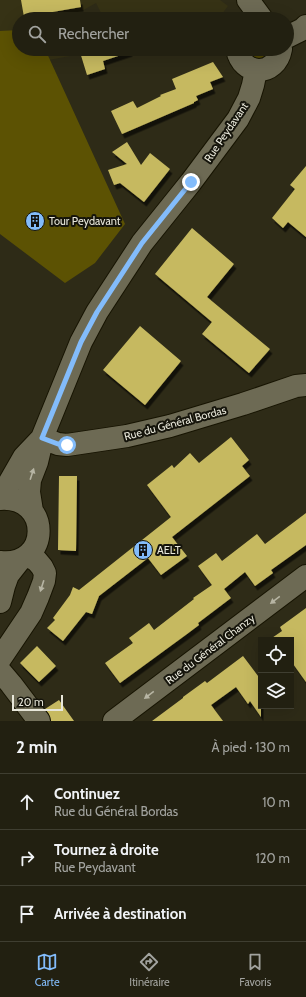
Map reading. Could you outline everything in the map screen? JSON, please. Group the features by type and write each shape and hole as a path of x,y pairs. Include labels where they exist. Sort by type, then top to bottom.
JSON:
{"street":[{"path":"241,12 243,0"},
{"path":"248,0 257,12"},
{"path":"294,34 306,26"},
{"path":"239,56 246,66 256,70 263,70 271,67 279,56"},
{"name":"Rue Peydavant","path":"0,495 8,485 24,457 42,438 81,342 97,312 142,243 191,182 238,119 249,98 256,70"},
{"name":"Rue du Général Bordas","path":"42,438 58,444 67,445 127,436 170,426 306,384"},
{"path":"0,602 8,575 16,559 35,546 38,538 39,532 37,521 32,511 29,492 30,480 37,462 42,438"},
{"path":"0,499 14,500 24,504 32,511"},
{"path":"0,659 31,613 44,581 45,574 37,561 16,559"},
{"name":"Rue du Général Chanzy","path":"114,721 306,576"},
{"path":"0,670 39,721"}],"shaded area":[{"path":"0,0 220,0 228,6 223,12 100,12 96,3 80,12 12,12 12,56 70,56 0,69"},
{"path":"12,30 12,56 48,56 125,224 95,263 65,283 0,234 0,31"},
{"path":"252,56 264,56 258,59"}],"building":[{"path":"21,0 80,0 81,7 52,12 23,12"},
{"path":"81,56 118,56 103,61 105,69 87,75"},
{"path":"213,62 223,77 210,82 213,89 196,96 198,100 194,103 122,134 111,111 133,101 137,108 161,96 160,95 176,89 172,79"},
{"path":"127,142 141,165 150,153 170,169 144,202 120,183 114,185 108,170 127,164 112,152"},
{"path":"306,166 306,237 288,222 283,228 272,218 295,189 290,185"},
{"path":"192,228 234,264 207,297 270,349 249,373 202,334 212,322 155,274"},
{"path":"140,326 181,361 145,405 103,370"},
{"path":"231,437 249,460 242,466 250,476 172,537 187,556 161,575 148,558 99,596 92,614 86,612 63,641 47,628 55,620 53,618 70,595 73,587 79,590 171,517 147,485 172,465 174,468 190,453 199,463"},
{"path":"59,476 77,476 76,551 58,550"},
{"path":"306,513 306,545 271,570 273,573 255,586 245,572 224,589 231,598 198,623 199,625 120,683 105,663 133,643 129,638 149,623 154,630 194,599 193,598 212,585 198,566 216,553 222,561 257,534 265,544"},
{"path":"306,608 306,682 294,665 294,637 273,637 282,631 280,627"},
{"path":"37,646 56,666 39,682 20,663"},
{"path":"243,656 258,676 258,709 261,709 261,717 250,701 248,704 236,687 211,705 223,721 152,721 205,681 207,683"},
{"path":"59,700 74,721 51,721 49,714 45,709"}],"place":[{"name":"Tour Peydavant","path":"35,221"},
{"name":"AELT","path":"143,550"}],"route":[{"path":"67,445 58,444 42,438 81,342 97,312 142,243 191,182"}]}
